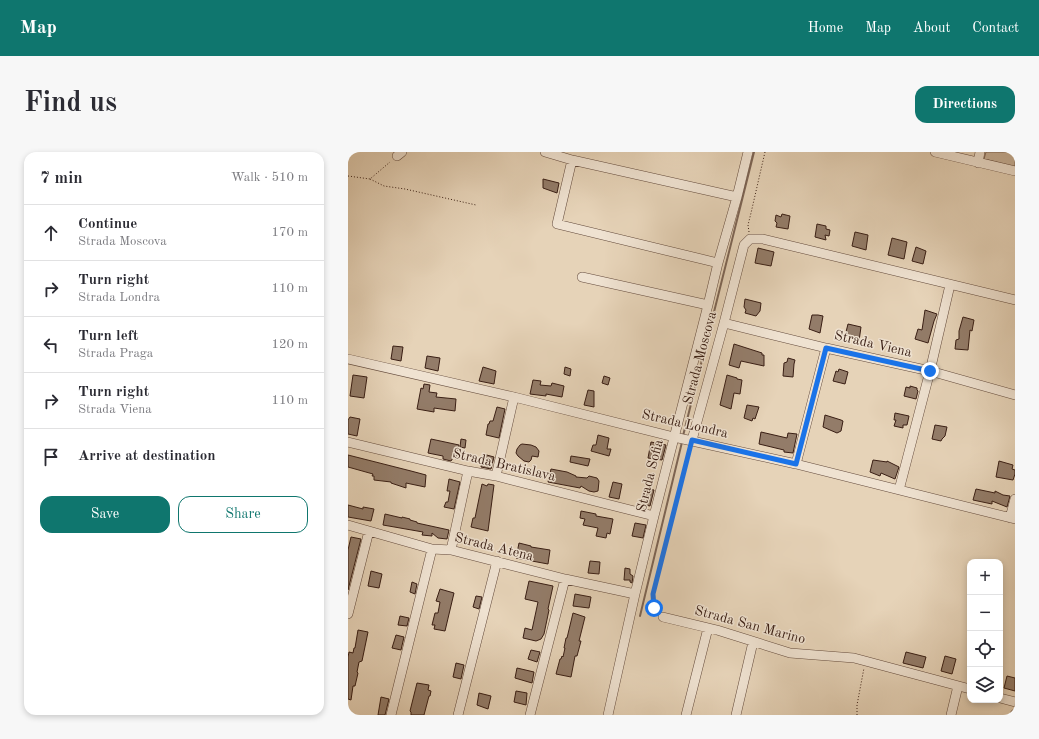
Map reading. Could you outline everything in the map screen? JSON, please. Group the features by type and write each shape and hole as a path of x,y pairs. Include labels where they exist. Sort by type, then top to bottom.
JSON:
{"street":[{"path":"545,152 572,160 738,197"},
{"name":"Strada Sofia","path":"608,715 654,516 683,438 708,305 718,263 738,197 748,152"},
{"path":"935,152 1015,172"},
{"path":"978,162 980,152"},
{"path":"572,160 557,224 718,263"},
{"path":"750,239 763,239 1015,300"},
{"name":"Strada Moscova","path":"683,438 724,323 744,245 750,239"},
{"path":"582,277 708,305"},
{"path":"899,490 930,371 950,285"},
{"name":"Strada Viena","path":"724,323 826,348 930,371 1015,395"},
{"path":"796,464 826,348"},
{"name":"Strada Londra","path":"348,359 796,464 1012,519"},
{"path":"496,476 514,397"},
{"name":"Strada Bratislava","path":"348,442 468,471 496,476 654,516"},
{"path":"451,550 468,471"},
{"path":"1012,519 1015,499"},
{"name":"Strada Atena","path":"348,525 432,549 451,550 565,579 635,594"},
{"path":"348,614 369,531"},
{"path":"390,715 432,549"},
{"path":"458,715 498,561"},
{"path":"530,715 565,579"},
{"name":"Strada San Marino","path":"663,617 708,628 790,653 854,658 967,689"},
{"path":"686,715 708,628"},
{"path":"736,715 754,642"},
{"path":"951,715 958,686"},
{"path":"1003,699 1015,702"}],"path":[{"path":"750,239 748,225 765,152"},
{"path":"370,179 400,154"},
{"path":"348,176 370,179 384,186 405,189 476,205"},
{"path":"663,617 654,608 653,594 683,438"},
{"path":"857,715 857,705 866,661"}],"shaded area":[{"path":"986,152 1015,152 1015,167 984,159"}],"building":[{"path":"543,179 559,183 557,193 543,188"},
{"path":"782,214 790,216 788,229 776,227 776,215 781,217"},
{"path":"817,224 826,226 826,229 830,230 829,236 825,235 826,240 815,237"},
{"path":"855,232 868,235 866,250 852,246"},
{"path":"892,238 907,242 904,259 888,255"},
{"path":"916,247 926,251 923,264 912,261"},
{"path":"758,248 774,252 771,266 755,263"},
{"path":"745,299 761,303 760,311 756,316 745,313"},
{"path":"925,310 937,314 928,343 915,339 918,329 922,330"},
{"path":"812,315 823,316 820,333 809,329"},
{"path":"963,317 974,320 972,331 970,330 968,350 955,349 956,340 959,339 959,331"},
{"path":"848,324 861,327 859,341 846,335"},
{"path":"734,344 762,353 762,355 764,355 764,366 741,361 739,368 729,365"},
{"path":"393,346 403,347 401,361 391,359"},
{"path":"427,356 440,358 438,371 425,368"},
{"path":"788,358 795,360 793,377 783,376 784,363 787,362"},
{"path":"483,367 496,371 494,384 479,381"},
{"path":"565,367 571,369 570,376 564,374"},
{"path":"839,369 848,372 845,384 833,381 836,371 838,372"},
{"path":"353,375 367,377 364,398 350,396"},
{"path":"727,375 742,380 740,394 734,393 731,409 720,405"},
{"path":"604,376 610,378 608,385 602,383"},
{"path":"533,380 541,381 540,385 551,386 552,383 564,386 562,397 546,394 546,396 530,394"},
{"path":"424,384 430,385 429,392 437,393 436,397 456,399 455,411 434,408 434,412 417,409 421,388 423,389"},
{"path":"910,386 917,388 918,391 916,399 904,396 906,387 910,388"},
{"path":"588,390 594,391 594,407 584,405"},
{"path":"747,405 759,407 755,419 753,418 752,421 744,418"},
{"path":"497,407 505,409 499,438 486,435 488,424 490,421 493,421"},
{"path":"895,413 909,416 907,425 903,425 903,428 894,426 896,420 894,420"},
{"path":"825,415 843,421 841,431 837,433 823,427"},
{"path":"350,417 360,419 357,436 348,434 348,420"},
{"path":"935,425 947,427 945,436 941,441 932,439"},
{"path":"761,432 787,438 788,433 797,434 793,453 784,452 784,450 759,444"},
{"path":"598,435 609,438 607,449 611,449 609,456 591,451 593,445 596,445"},
{"path":"431,439 459,445 456,459 453,458 451,461 443,459 443,456 428,453"},
{"path":"461,439 466,440 465,448 460,447"},
{"path":"651,442 666,445 662,460 648,458"},
{"path":"522,444 536,447 539,451 538,457 532,456 529,462 524,461 516,453 517,449"},
{"path":"483,454 494,457 491,469 481,467"},
{"path":"348,455 426,475 425,487 406,483 406,488 391,482 374,480 374,476 372,476 373,474 348,467"},
{"path":"571,456 590,459 588,466 570,462"},
{"path":"873,460 887,461 899,467 895,479 881,473 880,476 870,472"},
{"path":"999,461 1013,465 1012,469 1015,470 1015,474 1013,480 996,477"},
{"path":"551,469 567,472 576,477 587,478 589,476 597,478 599,481 598,491 589,491 581,486 580,488 548,482"},
{"path":"449,479 460,482 454,509 444,507 446,502 448,502 450,491 447,491"},
{"path":"613,482 622,484 619,499 609,497"},
{"path":"482,484 487,486 488,484 494,485 488,531 471,527 473,518 475,518"},
{"path":"645,488 654,490 650,506 641,504"},
{"path":"976,489 995,493 995,491 1003,495 1010,496 1007,507 992,501 992,504 973,500"},
{"path":"348,505 363,509 363,507 374,509 371,521 348,517"},
{"path":"581,511 596,514 596,516 613,519 610,534 607,533 606,538 596,536 598,528 583,525 585,519 580,518"},
{"path":"385,514 410,519 417,523 449,530 447,539 438,538 432,533 432,536 422,535 423,532 383,525"},
{"path":"635,523 646,525 643,538 632,536"},
{"path":"351,537 361,539 348,590 348,550"},
{"path":"519,543 531,547 550,550 548,564 516,558"},
{"path":"590,561 600,562 599,574 588,573"},
{"path":"625,568 630,569 630,574 633,576 632,583 630,580 624,580"},
{"path":"371,571 382,574 379,588 368,586"},
{"path":"529,581 553,586 544,634 541,639 536,641 523,638 525,628 532,630 538,602 525,599"},
{"path":"412,582 417,584 415,594 410,592"},
{"path":"440,589 454,593 445,631 434,629 435,625 432,625 435,613 438,613 440,602 436,601"},
{"path":"575,594 591,597 589,608 573,606"},
{"path":"476,596 482,597 479,609 473,607"},
{"path":"573,613 585,617 579,641 581,641 577,656 575,656 571,677 556,674 560,659 562,656 563,657 566,638"},
{"path":"400,616 409,618 407,626 398,625"},
{"path":"358,630 368,632 362,661 359,662 355,686 353,686 351,700 348,699 348,657 349,652 353,653 355,648"},
{"path":"396,635 404,637 401,650 392,648"},
{"path":"531,650 540,652 537,662 528,659"},
{"path":"906,652 926,657 923,668 903,663"},
{"path":"945,656 956,659 952,674 941,671"},
{"path":"456,663 464,665 461,679 453,677"},
{"path":"517,668 534,672 532,683 515,678"},
{"path":"1007,676 1015,678 1015,691 1004,688"},
{"path":"417,683 429,685 428,690 431,691 424,715 411,715 410,711"},
{"path":"516,691 527,693 526,705 514,702"},
{"path":"479,693 491,696 488,709 477,705"},
{"path":"381,697 389,699 385,715 378,715"}],"waterway":[{"path":"683,436 754,152"},
{"path":"640,616 682,442"}],"route":[{"path":"654,608 653,594 692,440 796,464 826,348 930,371"}]}
